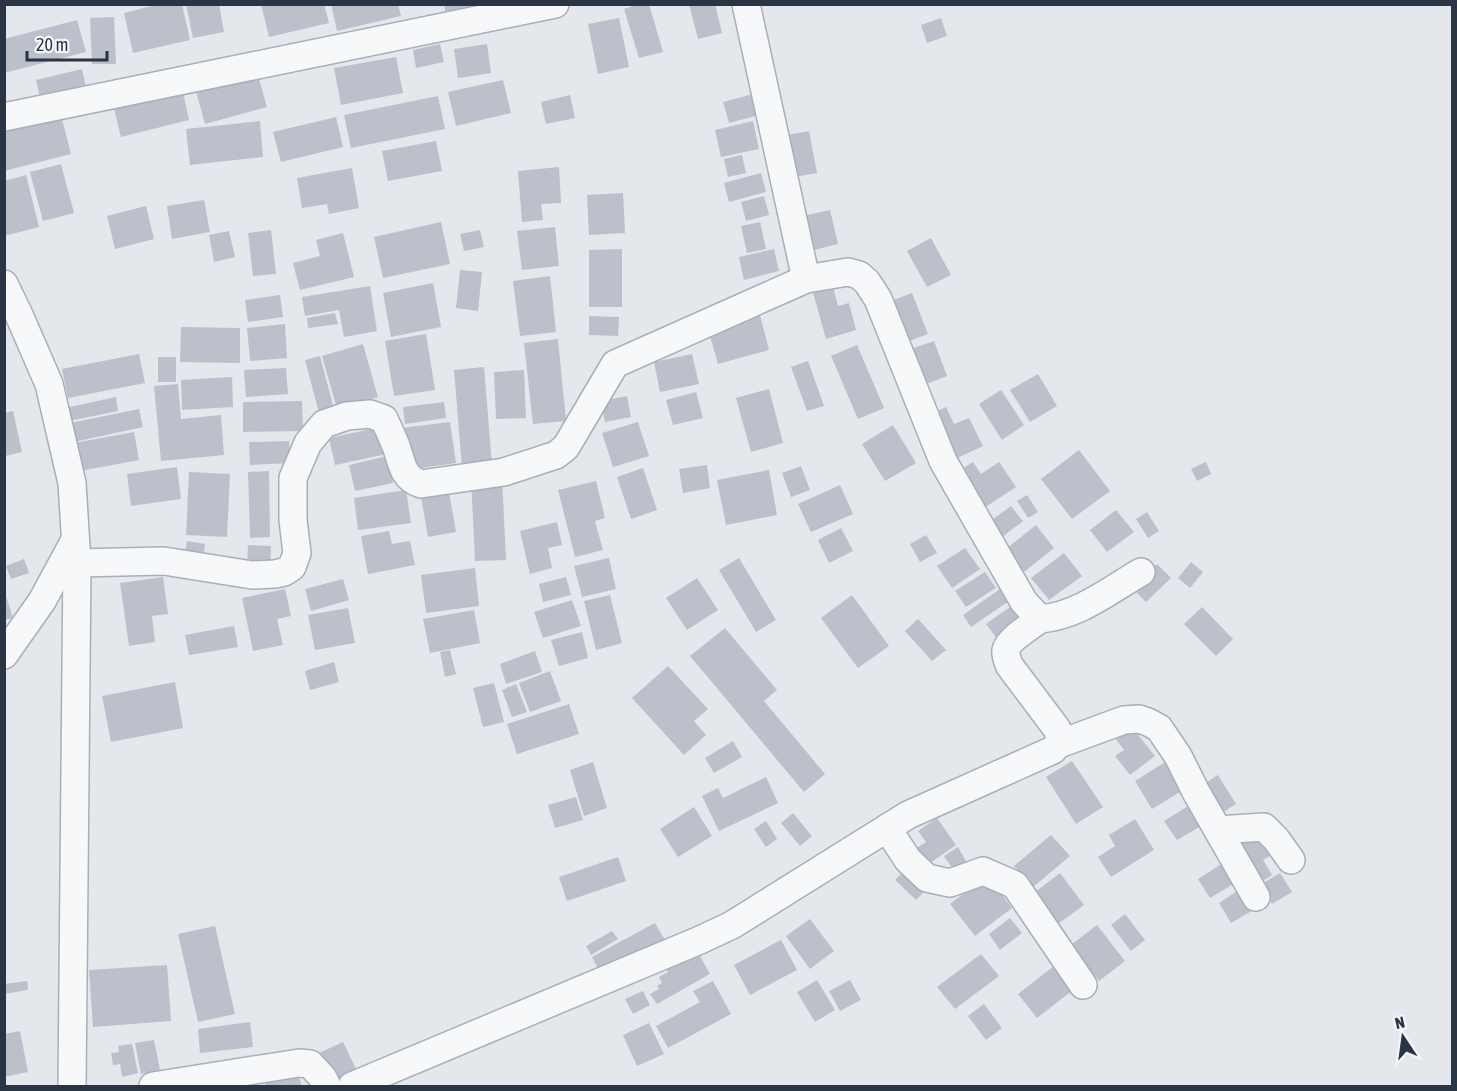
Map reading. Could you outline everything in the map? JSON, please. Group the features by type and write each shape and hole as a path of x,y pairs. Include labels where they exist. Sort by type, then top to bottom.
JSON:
{"street":[{"path":"4,117 555,4"},
{"path":"746,4 806,279"},
{"path":"76,551 164,561 252,575 284,572 292,567 297,552 293,520 293,478 308,443 324,424 347,416 370,414 384,419 408,477 421,484 504,472 556,456 566,447 615,364 806,279 848,272 859,275 867,282 878,299 943,461 1024,602 1040,619"},
{"path":"4,284 20,315 49,384 72,483 76,551 72,1086"},
{"path":"4,655 76,551"},
{"path":"1059,744 1057,729 1009,665 1006,650 1010,642 1040,619 1054,618 1074,611 1141,572"},
{"path":"352,1086 700,940 732,924 908,815 1053,750 1059,744 1124,720 1139,719 1159,728 1178,756 1256,897"},
{"path":"1218,830 1264,827 1291,860"},
{"path":"887,828 908,860 927,878 950,883 983,871 1015,885 1083,985"},
{"path":"153,1086 299,1063 310,1064 327,1086"}],"building":[{"path":"159,4 182,4 190,40 133,53 124,13"},
{"path":"186,4 219,4 224,32 193,38"},
{"path":"261,4 324,4 329,23 269,37"},
{"path":"331,4 398,4 401,16 337,31"},
{"path":"444,4 468,4 469,10 446,15"},
{"path":"639,4 649,4 663,52 639,58 624,9"},
{"path":"689,4 715,4 722,33 698,39"},
{"path":"114,17 116,64 92,64 90,18"},
{"path":"619,18 629,67 598,74 588,24"},
{"path":"941,18 947,36 927,43 921,25"},
{"path":"77,20 86,52 4,73 4,39"},
{"path":"440,44 444,62 416,68 413,50"},
{"path":"487,44 491,73 458,78 454,49"},
{"path":"396,57 403,93 341,105 334,68"},
{"path":"82,69 86,87 40,97 36,80"},
{"path":"257,72 267,107 205,124 195,88"},
{"path":"503,80 511,113 456,126 448,92"},
{"path":"181,83 189,120 121,137 112,100"},
{"path":"761,92 767,113 729,123 723,102"},
{"path":"570,95 575,118 546,124 541,102"},
{"path":"438,96 445,129 351,148 344,115"},
{"path":"60,111 71,154 4,171 4,125"},
{"path":"336,117 343,147 281,162 273,132"},
{"path":"260,121 263,157 190,165 186,129"},
{"path":"753,121 759,149 721,157 715,130"},
{"path":"809,131 817,173 795,177 787,135"},
{"path":"436,141 442,171 388,181 382,151"},
{"path":"742,155 746,173 728,177 724,159"},
{"path":"61,164 74,213 43,221 30,172"},
{"path":"559,167 561,203 541,204 543,220 522,222 518,171"},
{"path":"352,168 359,208 329,214 327,204 302,208 297,178"},
{"path":"761,173 766,192 729,202 724,183"},
{"path":"26,175 39,227 4,236 4,181"},
{"path":"623,193 625,233 589,235 587,195"},
{"path":"764,196 769,215 746,221 741,202"},
{"path":"204,200 210,232 172,239 167,206"},
{"path":"146,206 154,239 115,249 107,216"},
{"path":"830,210 838,244 806,252 798,217"},
{"path":"441,222 450,264 383,278 374,237"},
{"path":"760,222 766,249 747,253 741,226"},
{"path":"555,227 559,266 522,270 517,231"},
{"path":"271,230 276,274 253,276 248,233"},
{"path":"480,230 484,247 464,251 460,234"},
{"path":"229,231 235,257 214,262 209,235"},
{"path":"343,233 354,277 300,290 293,263 320,256 316,240"},
{"path":"931,238 951,275 927,287 907,251"},
{"path":"622,249 622,307 589,307 589,250"},
{"path":"774,249 779,271 744,280 739,257"},
{"path":"460,270 482,272 478,311 456,308"},
{"path":"550,276 556,332 520,336 513,281"},
{"path":"433,283 441,327 391,337 383,293"},
{"path":"832,283 838,306 849,303 856,330 826,339 812,289"},
{"path":"370,286 377,331 344,337 339,310 305,316 302,297"},
{"path":"912,293 928,334 904,343 888,302"},
{"path":"280,295 283,317 248,322 245,300"},
{"path":"335,313 338,324 308,328 307,318"},
{"path":"760,315 769,350 718,364 708,329"},
{"path":"589,316 619,317 618,336 589,335"},
{"path":"285,324 287,358 250,361 247,328"},
{"path":"181,327 240,328 240,363 180,362"},
{"path":"426,334 435,390 394,396 385,341"},
{"path":"558,339 566,421 533,424 524,343"},
{"path":"934,341 947,376 921,386 908,350"},
{"path":"363,344 378,397 337,409 322,356"},
{"path":"857,345 884,408 858,419 831,356"},
{"path":"139,354 145,383 68,398 62,369"},
{"path":"692,354 699,384 660,392 654,362"},
{"path":"320,356 334,409 319,413 305,360"},
{"path":"158,357 176,357 176,382 158,382"},
{"path":"808,361 824,406 807,411 791,367"},
{"path":"484,367 492,465 462,467 454,370"},
{"path":"286,368 288,394 246,397 244,370"},
{"path":"524,370 526,418 496,419 494,372"},
{"path":"1038,374 1057,406 1030,422 1010,390"},
{"path":"232,377 233,407 182,410 181,380"},
{"path":"178,384 181,419 221,415 224,455 161,461 154,386"},
{"path":"769,389 783,443 751,452 736,398"},
{"path":"1001,390 1024,425 1002,440 979,404"},
{"path":"696,392 703,418 673,425 666,400"},
{"path":"627,396 631,417 605,422 601,401"},
{"path":"116,397 118,411 69,421 65,408"},
{"path":"302,401 303,431 243,432 243,402"},
{"path":"444,402 446,418 405,424 403,407"},
{"path":"946,407 954,424 969,418 983,446 953,460 931,414"},
{"path":"139,409 143,427 74,442 70,423"},
{"path":"13,411 22,452 5,456 5,413"},
{"path":"450,422 456,463 408,470 402,428"},
{"path":"638,422 649,456 613,467 602,433"},
{"path":"893,425 916,463 885,481 862,444"},
{"path":"381,427 387,454 335,465 329,438"},
{"path":"134,432 139,460 80,471 74,443"},
{"path":"289,441 290,463 250,465 249,442"},
{"path":"1079,450 1110,491 1072,519 1041,479"},
{"path":"387,456 393,483 355,491 349,465"},
{"path":"973,462 981,474 999,462 1016,487 984,508 959,471"},
{"path":"1206,462 1211,474 1197,481 1191,469"},
{"path":"707,465 710,488 683,493 679,469"},
{"path":"801,466 810,490 791,497 782,473"},
{"path":"177,467 181,499 131,506 127,474"},
{"path":"643,468 657,510 631,519 617,477"},
{"path":"769,470 777,515 726,525 717,480"},
{"path":"269,471 270,537 250,538 248,472"},
{"path":"189,472 230,474 227,537 186,535"},
{"path":"502,477 506,560 475,561 471,479"},
{"path":"596,481 605,518 595,521 603,550 575,557 558,490"},
{"path":"840,485 853,514 811,532 798,504"},
{"path":"448,486 456,532 428,537 420,491"},
{"path":"406,490 411,523 358,530 354,498"},
{"path":"1027,495 1038,512 1028,518 1017,501"},
{"path":"1011,506 1023,521 1001,538 989,522"},
{"path":"1116,510 1134,532 1107,552 1090,530"},
{"path":"1147,512 1159,531 1148,538 1136,519"},
{"path":"557,522 562,545 548,548 552,568 530,574 520,531"},
{"path":"1036,525 1054,548 1024,572 1006,549"},
{"path":"841,528 853,551 829,563 818,540"},
{"path":"389,531 392,544 410,541 415,565 368,574 361,536"},
{"path":"926,535 937,553 920,562 910,544"},
{"path":"187,541 205,544 202,564 183,561"},
{"path":"248,545 271,546 270,569 247,568"},
{"path":"965,548 980,569 952,588 937,566"},
{"path":"1064,553 1082,576 1049,600 1031,578"},
{"path":"609,558 616,589 582,597 574,566"},
{"path":"739,558 776,620 756,632 719,570"},
{"path":"24,559 29,573 11,579 6,566"},
{"path":"1191,562 1203,572 1190,588 1178,578"},
{"path":"1157,564 1171,578 1146,602 1132,588"},
{"path":"475,568 479,606 426,613 421,575"},
{"path":"985,572 996,588 966,607 955,591"},
{"path":"163,577 168,614 152,616 155,642 129,646 120,583"},
{"path":"566,577 571,595 543,602 539,584"},
{"path":"697,578 718,610 687,630 666,598"},
{"path":"343,579 349,600 311,611 305,589"},
{"path":"285,589 291,616 277,619 283,645 253,651 242,598"},
{"path":"1000,589 1009,601 971,627 963,615"},
{"path":"5,593 13,618 5,620"},
{"path":"610,595 622,643 596,650 584,601"},
{"path":"852,595 889,646 858,668 821,618"},
{"path":"572,600 581,626 543,638 534,612"},
{"path":"1010,607 1022,624 998,640 986,624"},
{"path":"1202,607 1233,639 1216,656 1184,624"},
{"path":"348,608 355,643 315,650 308,615"},
{"path":"474,610 480,643 430,653 423,619"},
{"path":"918,619 946,650 932,661 905,631"},
{"path":"234,626 238,647 189,655 185,635"},
{"path":"725,628 777,690 764,701 825,774 804,792 690,656"},
{"path":"582,632 588,658 559,666 551,640"},
{"path":"450,650 456,674 445,677 440,652"},
{"path":"535,651 542,672 506,684 500,664"},
{"path":"334,662 339,682 310,690 305,671"},
{"path":"668,666 708,709 694,721 706,735 684,755 632,698"},
{"path":"550,671 561,701 530,712 519,683"},
{"path":"175,682 183,728 111,742 102,696"},
{"path":"494,683 504,722 483,727 473,688"},
{"path":"516,684 527,712 512,717 502,690"},
{"path":"569,704 579,734 517,754 507,724"},
{"path":"1131,726 1155,756 1130,775 1115,756 1124,750 1115,738"},
{"path":"733,741 742,757 714,773 705,758"},
{"path":"1072,761 1103,807 1076,824 1046,777"},
{"path":"1167,761 1185,789 1152,809 1135,781"},
{"path":"593,762 607,808 584,816 570,770"},
{"path":"1218,775 1236,804 1222,813 1204,784"},
{"path":"766,777 778,803 719,831 702,796 718,788 723,798"},
{"path":"576,797 583,820 555,828 548,805"},
{"path":"1193,803 1206,823 1177,840 1164,821"},
{"path":"694,807 712,836 678,857 660,829"},
{"path":"793,813 812,836 800,846 781,823"},
{"path":"937,818 956,845 923,868 912,851 926,842 918,831"},
{"path":"1135,819 1154,850 1111,877 1098,857 1115,846 1109,835"},
{"path":"766,821 777,839 766,847 754,829"},
{"path":"1260,831 1275,853 1263,860 1272,875 1258,884 1235,847"},
{"path":"1051,835 1070,856 1032,888 1014,866"},
{"path":"958,847 967,863 954,871 944,856"},
{"path":"618,857 626,881 567,901 559,877"},
{"path":"1223,863 1235,883 1210,898 1198,879"},
{"path":"909,866 929,887 916,900 895,880"},
{"path":"1060,873 1084,905 1058,924 1034,893"},
{"path":"1280,873 1292,892 1272,904 1260,885"},
{"path":"987,875 1012,908 975,936 950,904"},
{"path":"1242,888 1255,909 1231,923 1219,903"},
{"path":"1125,914 1145,940 1131,951 1111,925"},
{"path":"1010,918 1022,933 1000,950 989,934"},
{"path":"810,919 834,951 810,969 786,936"},
{"path":"655,923 666,942 602,976 592,957"},
{"path":"1097,925 1125,961 1099,981 1071,945"},
{"path":"215,926 235,1014 198,1022 178,934"},
{"path":"612,931 618,939 591,955 586,946"},
{"path":"781,940 797,970 750,995 734,965"},
{"path":"695,947 710,974 657,1004 650,994 659,989 657,986 662,983 659,977 668,972 664,964"},
{"path":"981,954 999,976 955,1009 937,987"},
{"path":"167,965 171,1021 93,1027 89,970"},
{"path":"1054,966 1073,990 1037,1018 1018,994"},
{"path":"817,980 835,1010 815,1022 797,992"},
{"path":"850,980 861,1000 840,1011 829,991"},
{"path":"27,981 28,990 4,994 4,984"},
{"path":"713,981 731,1014 668,1048 656,1026 700,1002 693,991"},
{"path":"643,991 650,1005 633,1014 625,999"},
{"path":"984,1004 1002,1028 986,1040 968,1016"},
{"path":"250,1022 253,1047 200,1053 198,1029"},
{"path":"649,1023 664,1054 637,1066 623,1035"},
{"path":"20,1031 28,1072 4,1077 4,1034"},
{"path":"154,1040 160,1070 141,1074 135,1043"},
{"path":"343,1042 357,1071 331,1083 317,1054"},
{"path":"132,1044 138,1073 122,1077 120,1064 113,1065 111,1053 119,1052 118,1046"},
{"path":"297,1071 302,1086 266,1086 264,1081"}]}
